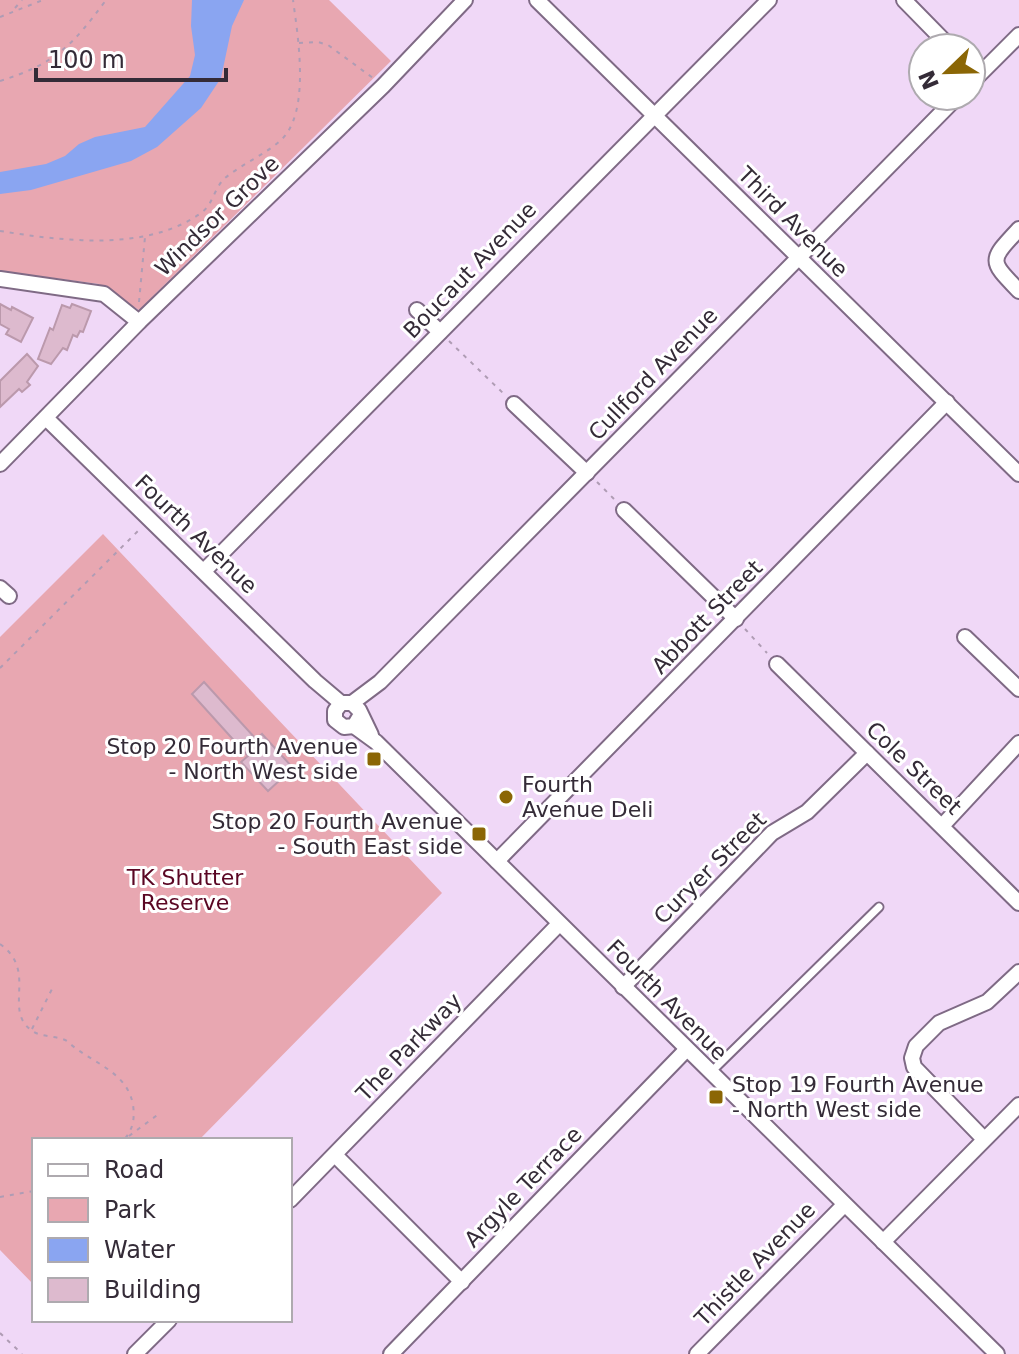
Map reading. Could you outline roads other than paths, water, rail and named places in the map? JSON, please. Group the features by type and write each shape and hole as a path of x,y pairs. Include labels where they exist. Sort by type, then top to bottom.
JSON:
{"street":[{"name":"Windsor Grove","path":"0,464 139,322 383,86 465,0"},
{"name":"Third Avenue","path":"537,0 1019,474"},
{"name":"Boucaut Avenue","path":"204,571 769,0"},
{"path":"904,0 935,32"},
{"path":"987,64 1019,35"},
{"name":"Cullford Avenue","path":"350,712 942,112"},
{"path":"1019,229 997,253 995,262 1019,291"},
{"path":"0,279 104,294 139,322"},
{"path":"417,310 440,332"},
{"name":"Abbott Street","path":"497,861 947,402"},
{"path":"514,404 587,473"},
{"name":"Fourth Avenue","path":"46,418 350,712 376,742 710,1074 997,1354"},
{"path":"624,510 736,619"},
{"path":"965,637 1019,689"},
{"name":"Cole Street","path":"777,664 1019,903"},
{"path":"942,826 1019,743"},
{"name":"Curyer Street","path":"623,987 772,833 807,812 867,753"},
{"name":"The Parkway","path":"292,1198 559,924"},
{"path":"983,1138 914,1067 912,1058 916,1046 939,1023 987,1002 1019,972"},
{"name":"Argyle Terrace","path":"391,1354 686,1050"},
{"path":"883,1242 1019,1105"},
{"path":"335,1155 462,1282"},
{"name":"Thistle Avenue","path":"697,1354 844,1205"},
{"path":"135,1354 167,1322"}],"lane":[{"path":"710,1074 879,907"}],"water":[{"path":"192,0 244,0 232,26 221,78 201,108 157,147 131,161 31,190 0,194 0,172 46,164 95,137 145,127 190,76 195,55 191,26"}],"place":[{"name":"Stop 20 Fourth Avenue - North West side","path":"374,759"},
{"name":"Fourth Avenue Deli","path":"506,797"},
{"name":"Stop 20 Fourth Avenue - South East side","path":"479,834"},
{"name":"Stop 19 Fourth Avenue - North West side","path":"716,1097"}],"park label":[{"name":"TK Shutter Reserve","path":"185,890"}]}
